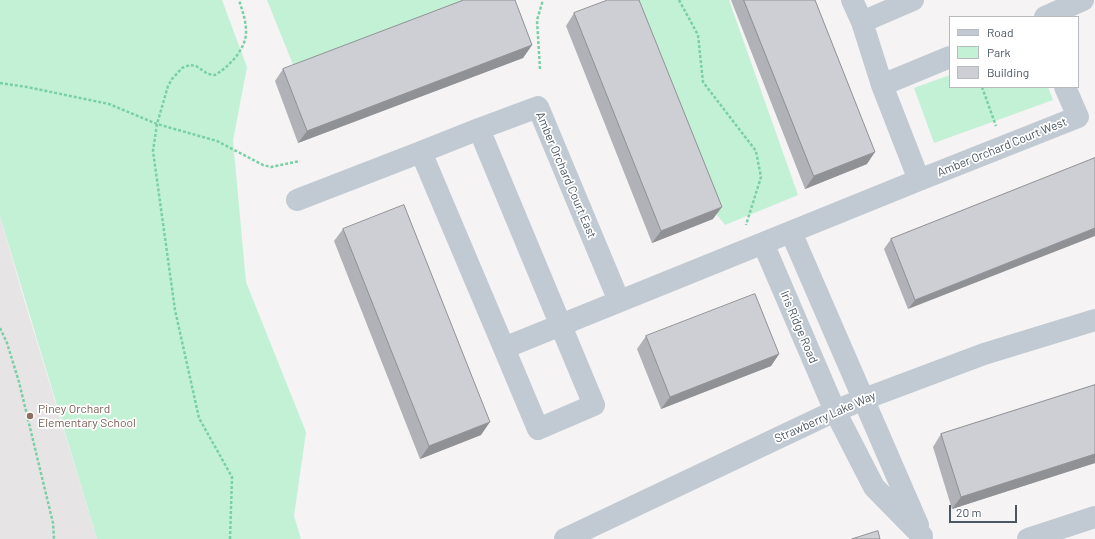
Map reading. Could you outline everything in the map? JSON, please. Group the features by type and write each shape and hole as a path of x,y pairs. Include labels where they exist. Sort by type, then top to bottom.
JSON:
{"street":[{"path":"852,0 862,22 882,85 919,180"},
{"path":"862,22 912,0"},
{"path":"1046,16 1083,0"},
{"path":"882,85 949,57"},
{"name":"Amber Orchard Court West","path":"791,232 1078,117 1065,88"},
{"name":"Amber Orchard Court East","path":"297,200 538,107 619,301"},
{"path":"421,152 538,429 594,405 478,129"},
{"path":"504,348 791,232 923,537"},
{"name":"Iris Ridge Road","path":"763,243 835,411 874,487 923,537"},
{"name":"Strawberry Lake Way","path":"565,539 835,411 864,399 984,354 1095,320"},
{"path":"1028,539 1095,517"}],"path":[{"path":"230,539 232,477 199,418 174,310 153,151 157,124 168,86 172,79 182,68 190,65 196,66 208,74 215,75 232,62 245,42 246,31 239,0"},
{"path":"540,69 536,20 542,0"},
{"path":"679,0 698,36 703,82 756,151 761,177 745,229"},
{"path":"0,84 27,87 109,104 157,124 217,141 263,166 272,167 300,161"},
{"path":"982,88 992,115"},
{"path":"0,328 7,343 20,382 53,523 54,539"}],"shaded area":[{"name":"Piney Orchard Elementary School","path":"0,216 22,293 97,539 0,539"}],"green space":[{"path":"0,0 222,0 247,67 233,141 246,282 306,432 294,516 301,539 97,539 0,216"},
{"path":"267,0 488,0 298,77"},
{"path":"629,0 729,0 798,195 725,225 717,215"},
{"path":"949,75 949,88 1048,88 1053,100 934,143 914,88"}],"building":[{"path":"464,0 515,0 532,45 307,131 283,69"},
{"path":"608,0 639,0 722,207 661,231 574,13"},
{"path":"744,0 815,0 875,152 814,176"},
{"path":"1095,158 1095,228 915,300 891,239"},
{"path":"404,205 490,422 429,446 343,229"},
{"path":"755,294 779,354 670,397 646,336"},
{"path":"1095,385 1095,454 961,497 941,434"},
{"path":"878,531 880,539 852,539"}],"place":[{"name":"Piney Orchard Elementary School","path":"30,416"}]}
